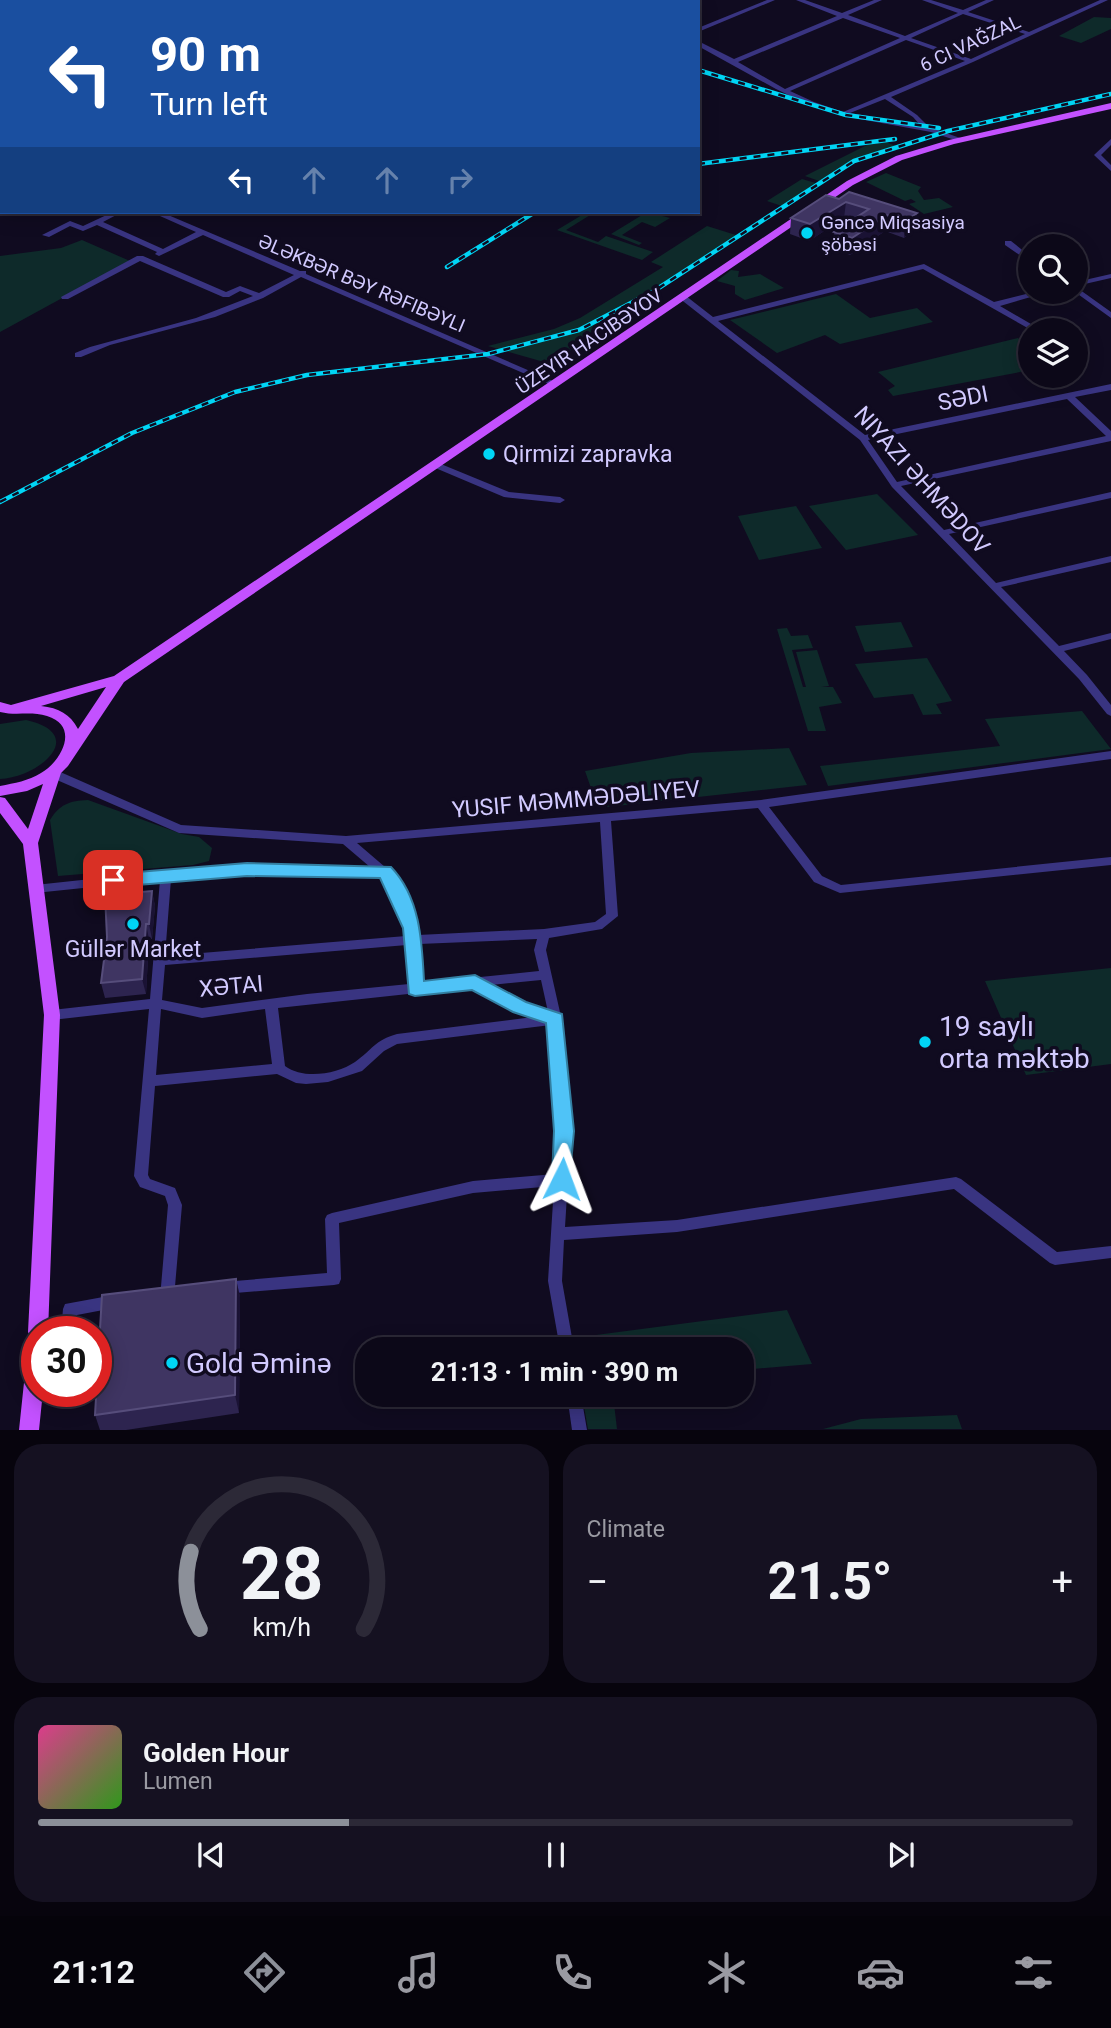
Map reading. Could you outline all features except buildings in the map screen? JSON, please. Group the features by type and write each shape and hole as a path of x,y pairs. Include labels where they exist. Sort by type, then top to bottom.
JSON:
{"main road":[{"path":"4,710 119,679 849,183 899,158 961,140 1111,106"},
{"path":"0,791 35,784 54,774 67,760 119,679"},
{"path":"4,710 32,709 57,716 72,732 74,746"},
{"path":"39,1316 52,1015 30,843 54,774"},
{"path":"0,802 30,843"},
{"path":"29,1430 32,1407"}],"street":[{"path":"700,29 772,0"},
{"path":"799,0 971,61"},
{"path":"733,62 879,0"},
{"path":"925,0 1027,33"},
{"path":"785,91 991,0"},
{"path":"843,114 971,61 1027,33 1105,0"},
{"path":"700,44 785,91 843,114 948,133 961,140"},
{"path":"887,97 915,116 928,130"},
{"path":"1111,141 1097,155 1111,169"},
{"path":"46,235 70,223 83,229 114,214"},
{"name":"ƏLƏKBƏR BƏY RƏFIBƏYLI","path":"160,214 303,273 556,384"},
{"path":"97,222 163,252"},
{"path":"146,261 203,232"},
{"path":"1008,243 1018,251"},
{"path":"65,297 140,258 226,295 240,288 260,296"},
{"path":"712,320 924,267 1018,319"},
{"path":"78,355 102,344 198,321 260,296 303,273"},
{"path":"1088,283 1111,276"},
{"path":"1088,297 1111,316"},
{"name":"NIYAZI ƏHMƏDOV","path":"683,298 863,438 895,485 1056,650 1111,712"},
{"path":"993,305 1018,299"},
{"name":"SƏDI","path":"863,438 1111,387"},
{"path":"1072,395 1111,394"},
{"path":"1072,395 1111,437"},
{"path":"895,485 1111,437"},
{"path":"436,465 507,495 560,500"},
{"path":"942,533 1111,495"},
{"path":"994,586 1111,559"},
{"path":"1056,650 1111,636"},
{"path":"1098,696 1111,693"},
{"name":"YUSIF MƏMMƏDƏLIYEV","path":"54,774 179,829 346,840 761,804 1111,755"},
{"path":"761,804 818,879 840,889 1111,861"},
{"path":"158,961 413,940 544,934 598,926 612,916 605,818"},
{"path":"346,840 385,871 393,880 402,899 412,928 415,989"},
{"path":"35,889 166,875 247,870 385,871"},
{"path":"166,875 141,1176 145,1183 170,1192 176,1205 167,1297"},
{"path":"544,934 540,950 543,975 555,1019 564,1131 555,1281 564,1337"},
{"name":"XƏTAI","path":"52,1015 155,1003 202,1013 543,975"},
{"path":"475,982 519,1007 555,1019"},
{"path":"271,1004 279,1069"},
{"path":"148,1081 279,1069 296,1078 331,1076 355,1068 382,1043 397,1039 555,1019"},
{"path":"205,1291 244,1285 334,1279 332,1219 473,1187 562,1179"},
{"path":"558,1234 677,1226 956,1183 1055,1259 1111,1252"},
{"path":"69,1316 70,1309 134,1300"},
{"path":"576,1407 580,1430"}],"green space":[{"path":"1094,17 1111,18 1111,29 1081,43 1059,36"},
{"path":"879,139 896,146 853,162 822,182 805,176"},
{"path":"886,173 921,187 918,191 924,200 939,198 953,207 924,214 909,204 916,202 911,199 905,201 866,182"},
{"path":"802,179 819,184 785,207 767,201"},
{"path":"584,214 592,214 566,230 598,242 606,236 653,252 642,260 557,230"},
{"path":"644,214 670,218 655,227 642,222 622,235 642,243 639,245 611,234"},
{"path":"707,226 739,236 551,364 488,346 554,329 580,318 663,267 651,262"},
{"path":"82,240 130,261 0,332 0,256 61,248"},
{"path":"731,270 739,271 738,277 760,274 784,288 745,300 735,294 735,286 717,281"},
{"path":"836,294 870,318 917,308 933,322 840,344 825,335 777,353 730,320"},
{"path":"1018,338 1018,372 893,396 888,390 895,386 878,372"},
{"path":"877,494 918,535 846,550 809,506"},
{"path":"796,506 822,548 759,560 738,516"},
{"path":"901,622 913,647 865,652 855,626"},
{"path":"787,628 791,636 808,635 813,648 792,650 803,687 806,687 796,652 817,650 829,686 821,687 833,687 842,703 819,707 826,731 808,731 777,629"},
{"path":"927,658 952,701 936,704 942,714 923,715 913,694 874,698 855,664"},
{"path":"1082,711 1111,749 828,786 820,766 1000,746 985,719"},
{"path":"26,720 45,726 54,735 56,744 52,754 30,771 0,779 0,724"},
{"path":"789,748 807,785 598,808 585,771 691,753"},
{"path":"88,800 182,834 199,837 212,848 209,861 193,865 58,876 50,820 57,810 66,804"},
{"path":"1111,968 1111,1064 1026,1075 985,981"},
{"path":"787,1310 812,1364 754,1369 754,1337 581,1337"},
{"path":"584,1407 614,1407 617,1429 588,1429"},
{"path":"957,1415 962,1429 823,1429 861,1419"}],"railway":[{"path":"700,71 846,115 939,128"},
{"path":"0,502 132,433 235,392 307,375 488,354 579,330 654,291 854,161 948,131 1111,94"},
{"path":"700,164 895,139"},
{"path":"447,267 532,214"}],"place":[{"name":"Gəncə Miqsasiya şöbəsi","path":"807,233"},
{"name":"Qirmizi zapravka","path":"489,454"},
{"name":"Güllər Market","path":"133,924"},
{"name":"19 saylı orta məktəb","path":"925,1042"},
{"name":"Gold Əminə","path":"172,1363"}],"route":[{"path":"113,880 247,870 385,871 393,880 402,899 412,928 415,989 475,982 519,1007 555,1019 558,1030 564,1131 562,1179"}]}
